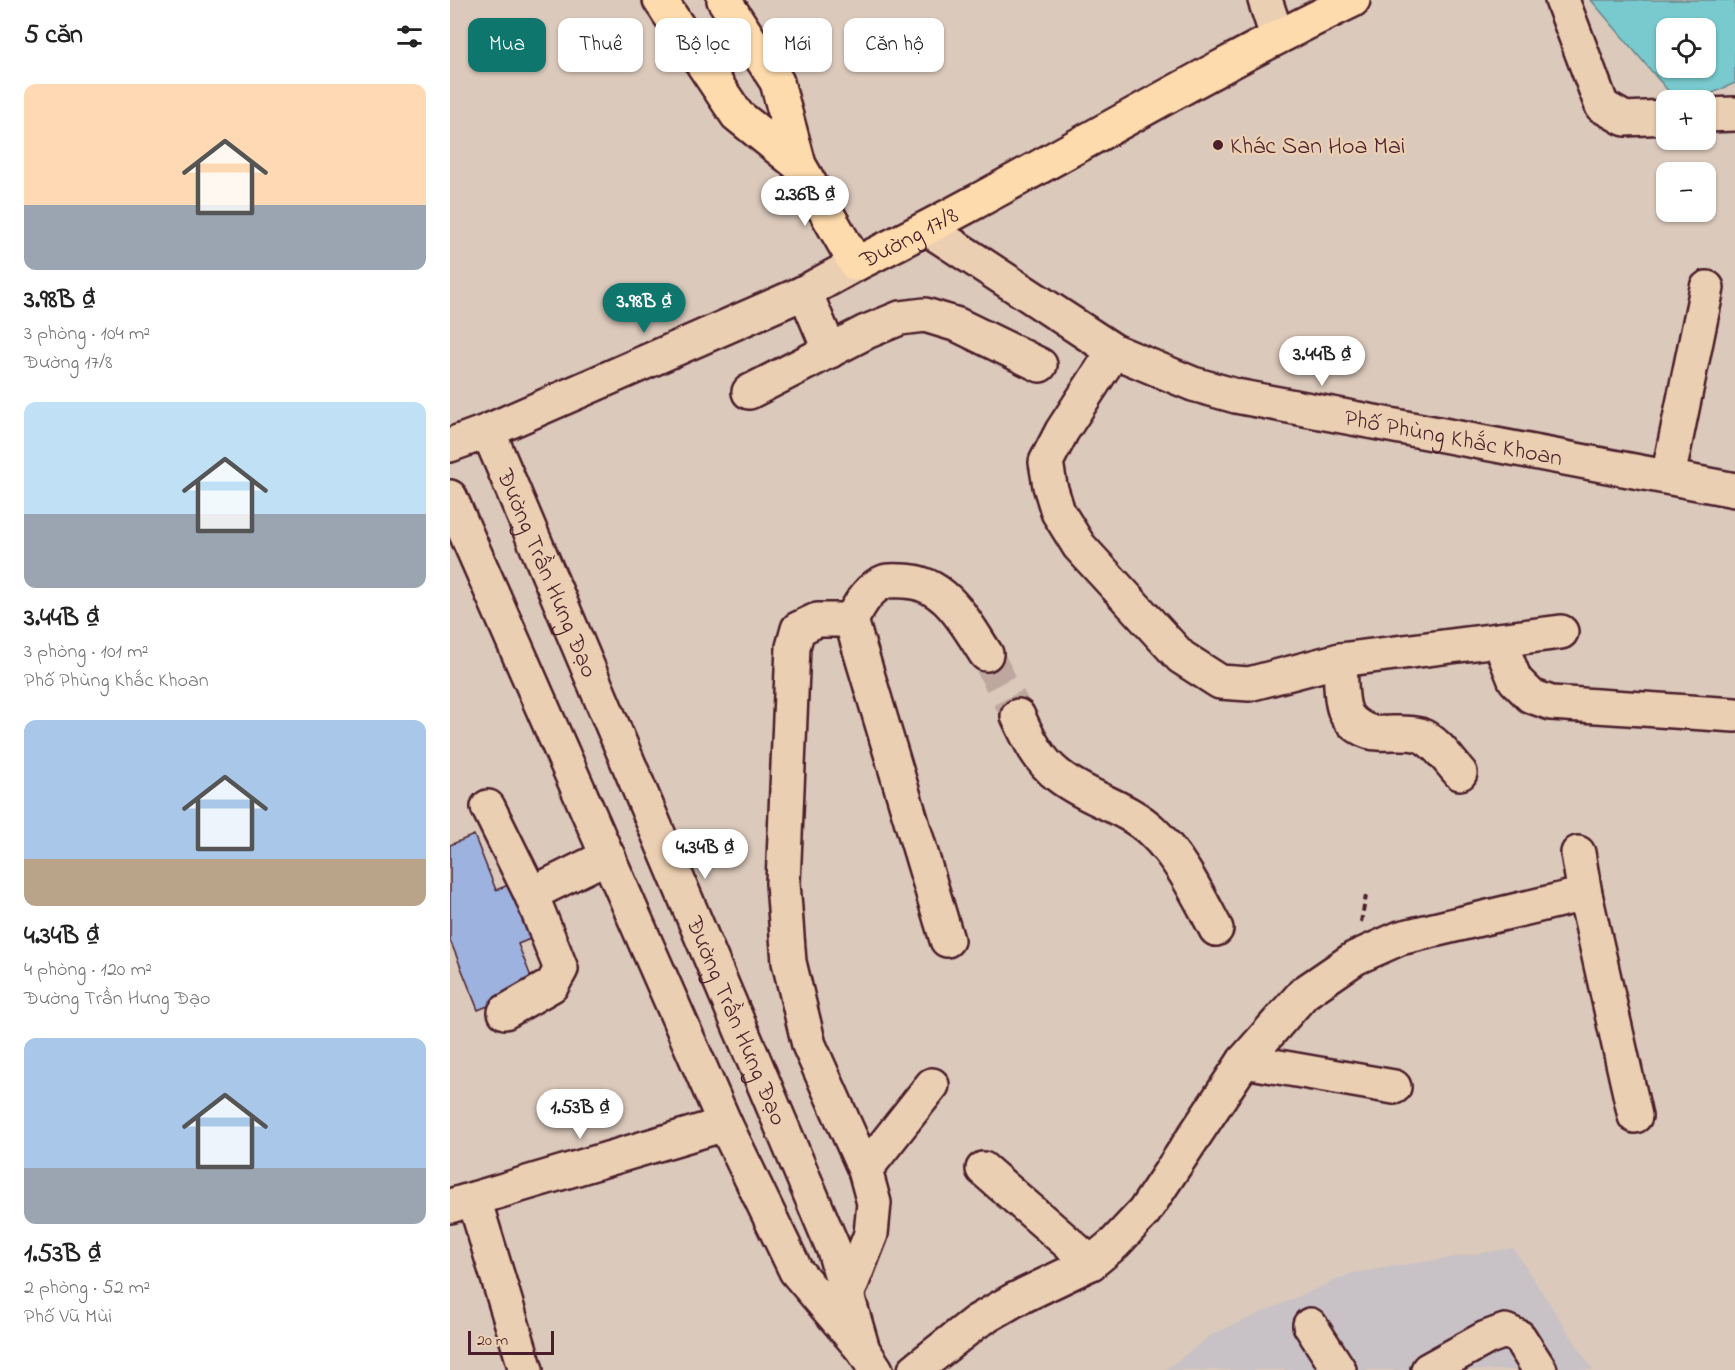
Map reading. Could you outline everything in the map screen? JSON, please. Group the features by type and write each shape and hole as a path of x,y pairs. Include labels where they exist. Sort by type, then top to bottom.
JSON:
{"main road":[{"path":"660,0 737,115 799,165"},
{"path":"724,0 777,82 799,165 856,264"},
{"name":"Đường 17/8","path":"856,264 928,228 1277,36 1353,0"}],"street":[{"path":"1265,0 1277,36"},
{"path":"1562,0 1602,106 1625,119 1656,117"},
{"path":"1716,115 1735,114"},
{"name":"Phố Phùng Khắc Khoan","path":"928,228 1114,351 1193,384 1236,396 1735,490"},
{"name":"Đường 17/8","path":"450,445 488,431 804,292 856,264"},
{"path":"1668,477 1707,288"},
{"path":"804,292 830,351"},
{"path":"749,392 866,332 900,318 926,315 958,325 1040,365"},
{"path":"1114,351 1062,431 1046,462 1050,486 1059,512 1079,546 1181,657 1220,682 1249,684 1340,660 1561,632"},
{"name":"Đường Trần Hưng Đạo","path":"488,431 834,1250 869,1360"},
{"name":"Đường Trần Hưng Đạo","path":"450,497 725,1124 796,1270 869,1360"},
{"path":"946,940 851,620 865,596 885,581 916,581 939,591 960,614 986,654"},
{"path":"847,1295 871,1234 874,1203 865,1170 809,1045 789,962 783,883 793,647 798,629 808,624 818,620 851,620"},
{"path":"1499,640 1515,680 1531,696 1551,703 1735,715"},
{"path":"1340,660 1345,712 1353,722 1375,734 1420,735 1436,746 1460,773"},
{"path":"1018,716 1034,749 1058,776 1085,792 1120,808 1153,832 1186,873 1216,929"},
{"path":"488,807 531,894 561,969 552,985 505,1012"},
{"path":"1578,853 1585,894 1635,1116"},
{"path":"531,894 608,856"},
{"path":"915,1370 976,1322 1014,1300 1091,1263 1115,1244 1144,1212 1244,1061 1304,993 1355,958 1400,938 1585,894"},
{"path":"1244,1061 1394,1087"},
{"path":"865,1170 932,1085"},
{"path":"526,1370 462,1202 725,1124"},
{"path":"983,1169 1091,1263"},
{"path":"1310,1325 1339,1370"},
{"path":"1428,1370 1486,1338 1505,1331 1519,1338 1540,1370"}],"shaded area":[{"path":"1513,1248 1593,1370 1165,1370 1213,1334 1352,1273"}],"water":[{"path":"1591,0 1735,0 1735,83 1716,92 1668,90 1657,78 1716,78 1716,18 1656,18 1656,76"}],"building":[{"path":"474,835 496,890 513,883 535,937 518,944 535,987 478,1010 450,940 450,845"}],"tunnel":[{"path":"986,654 1018,716"}],"place":[{"name":"Khác San Hoa Mai","path":"1218,145"}]}
